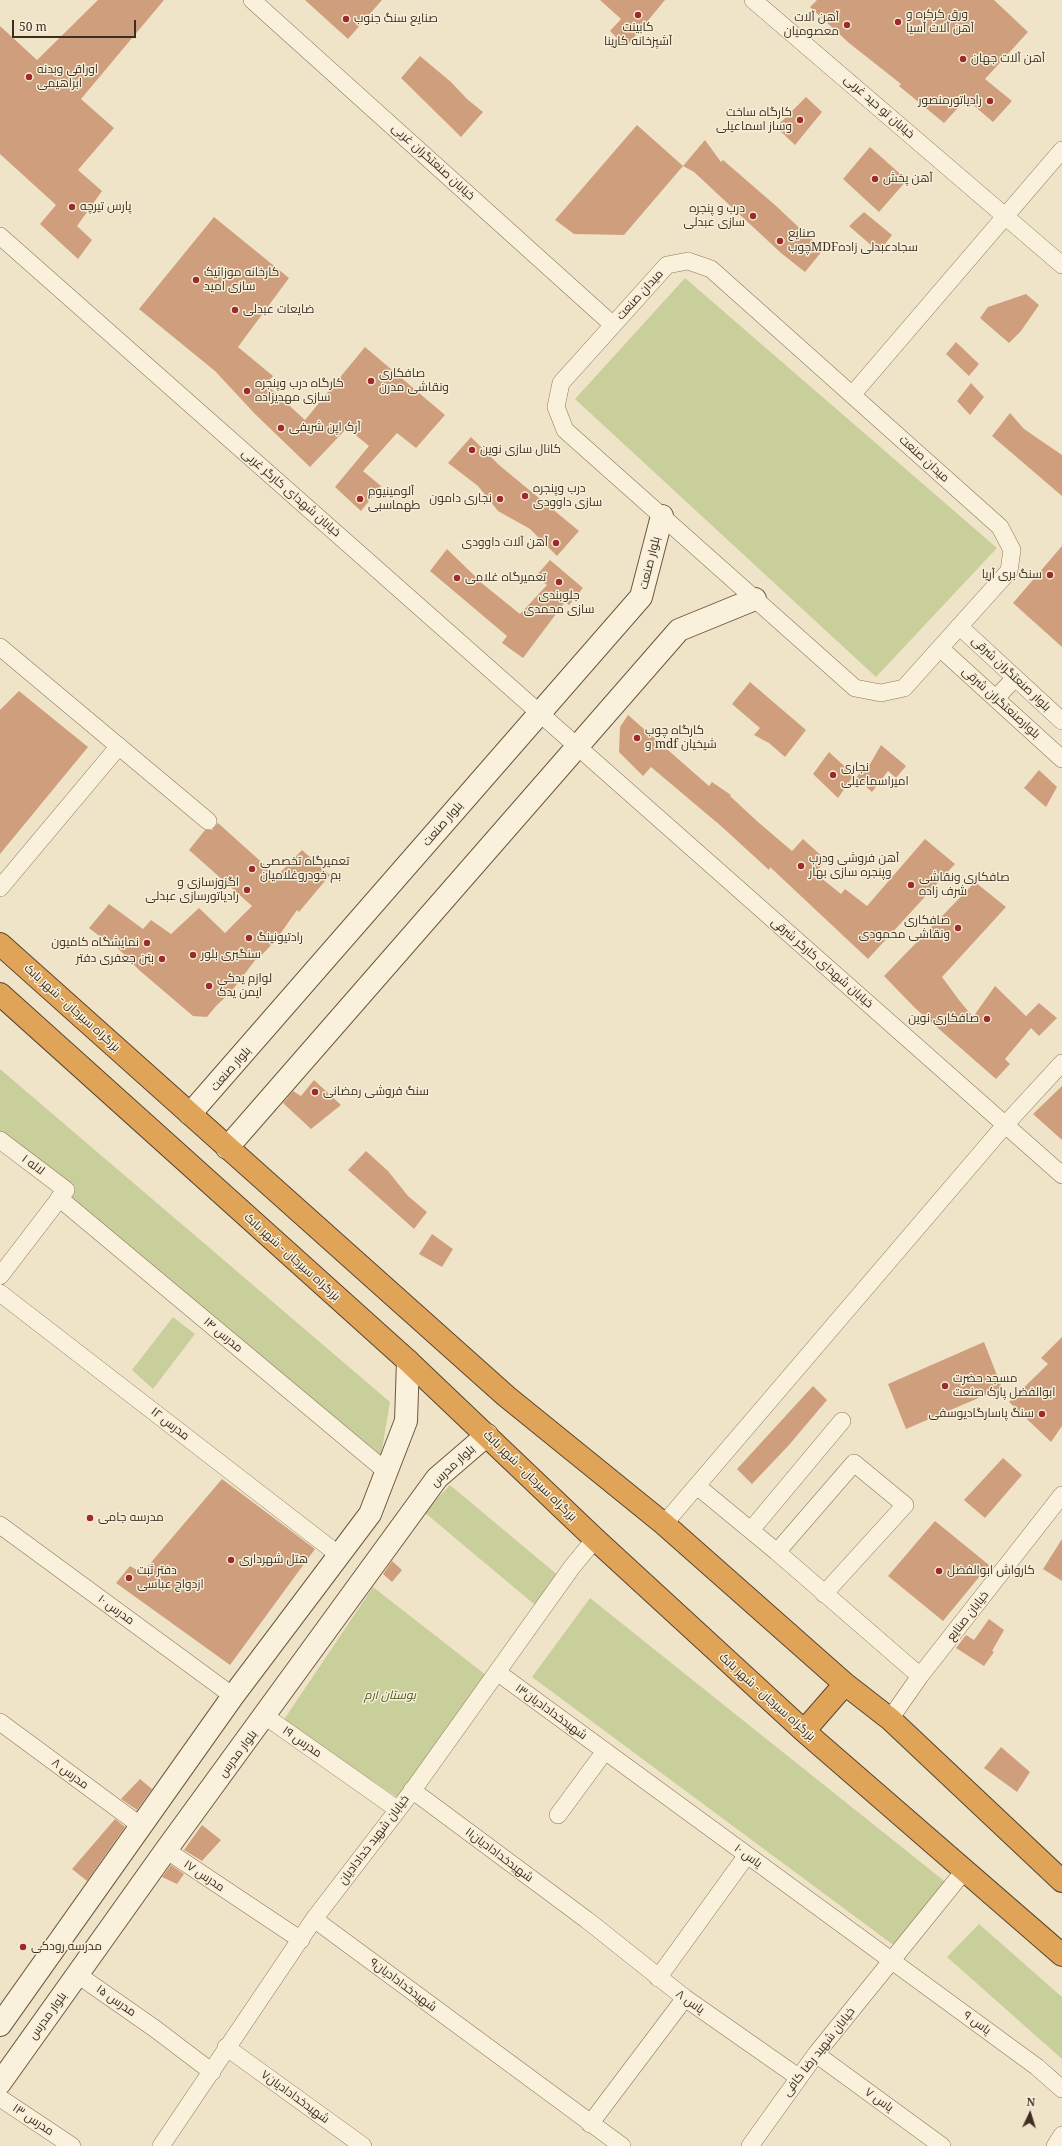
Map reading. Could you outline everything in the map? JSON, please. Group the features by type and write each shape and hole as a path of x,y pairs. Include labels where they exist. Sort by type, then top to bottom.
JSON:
{"highway":[{"name":"بزرگراه سیرجان - شهر بابک","path":"0,944 506,1396 664,1524 845,1684 890,1719 1062,1881"},
{"name":"بزرگراه سیرجان - شهر بابک","path":"0,994 408,1361 595,1539 804,1731 964,1872 1062,1955"},
{"path":"804,1731 845,1684"}],"street":[{"name":"خیابان صنعتگران غربی","path":"252,0 613,325"},
{"name":"خیابان تو حید غربی","path":"753,0 1062,265"},
{"path":"852,395 1062,150"},
{"name":"خیابان شهدای کارگر غربی","path":"0,236 579,748"},
{"name":"میدان صنعت","path":"688,261 711,269 852,395 1000,527 1012,550 1009,571 904,688 881,694 854,688 565,430 556,407 561,382 667,265 688,261"},
{"name":"بلوار صنعت","path":"190,1114 641,597 662,516"},
{"path":"228,1148 579,748 679,630 754,599"},
{"name":"بلوار صنعتگران شرقی","path":"959,626 1062,721"},
{"path":"0,647 208,821"},
{"name":"بلوارصنعتگران شرقی","path":"940,648 1062,759"},
{"path":"996,698 1015,678"},
{"path":"0,888 119,746"},
{"name":"خیابان شهدای کارگر شرقی","path":"579,748 1062,1175"},
{"path":"664,1524 1006,1125 1062,1063"},
{"name":"لاله ۱","path":"0,1140 62,1194"},
{"path":"0,1276 62,1194"},
{"name":"مدرس ۱۴","path":"62,1194 386,1472"},
{"name":"مدرس ۱۲","path":"0,1293 339,1555"},
{"path":"0,2025 233,1696 370,1514 406,1421 408,1361"},
{"path":"751,1530 842,1421"},
{"name":"بلوار مدرس","path":"0,2083 166,1850 438,1478 487,1435"},
{"path":"777,1552 854,1463 905,1505 824,1594"},
{"path":"697,1486 777,1552 920,1676"},
{"name":"خیابان صنایع","path":"890,1719 920,1676 1062,1495"},
{"path":"370,1514 385,1520 396,1534"},
{"name":"مدرس ۱۰","path":"0,1524 233,1696"},
{"name":"خیابان شهید خدادادیان","path":"161,2146 314,1919 412,1790 572,1566 595,1539"},
{"name":"شهیدخدادادیان۱۳","path":"496,1672 605,1751"},
{"name":"مدرس ۱۹","path":"265,1716 398,1809"},
{"name":"مدرس ۸","path":"0,1722 141,1826"},
{"path":"558,1815 605,1751"},
{"name":"یاس ۱۰","path":"605,1751 891,1960"},
{"name":"شهیدخدادادیان۱۱","path":"412,1790 587,1920"},
{"name":"مدرس ۱۷","path":"166,1850 301,1940"},
{"path":"658,1978 746,1855"},
{"name":"خیابان شهید رضا کافی","path":"750,2146 816,2054 964,1872"},
{"name":"شهیدخدادادیان۹","path":"314,1919 590,2124 622,2146"},
{"name":"یاس ۸","path":"587,1920 658,1978 798,2078"},
{"name":"یاس ۹","path":"891,1960 1037,2068 1062,2089"},
{"name":"مدرس ۱۵","path":"78,1975 154,2028 212,2072"},
{"path":"590,2124 685,1998"},
{"name":"شهیدخدادادیان۷","path":"226,2048 363,2146"},
{"name":"یاس ۷","path":"816,2054 942,2146"},
{"name":"مدرس ۱۳","path":"0,2098 69,2144"},
{"path":"1055,2146 1062,2135"}],"green space":[{"path":"685,278 997,548 876,677 575,399"},
{"path":"0,1069 390,1402 381,1455 0,1143"},
{"path":"173,1317 195,1334 153,1389 132,1370"},
{"path":"450,1485 566,1582 541,1610 424,1512"},
{"name":"بوستان ارم","path":"373,1587 491,1679 406,1803 283,1721"},
{"path":"590,1598 948,1884 896,1947 532,1677"},
{"path":"979,1924 1062,1997 1062,2059 947,1957"}],"building":[{"path":"98,0 164,0 81,99 114,128 78,170 102,191 77,226 92,240 78,259 40,224 56,205 0,154 0,26 37,60"},
{"name":"صنایع سنگ جنوب","path":"305,0 382,0 348,39"},
{"name":"کابینت آشپزخانه کارینا","path":"600,0 665,0 626,47 610,31 621,19"},
{"path":"817,0 994,0 1028,32 985,79 1012,101 993,122 966,99 944,123 899,86 901,84 849,43 810,7"},
{"path":"420,56 483,112 461,137 401,78"},
{"name":"کارگاه ساخت وساز اسماعیلی","path":"806,97 822,112 795,145 776,127"},
{"path":"637,125 683,166 624,235 574,234 555,220"},
{"path":"705,140 721,162 723,160 775,205 823,250 805,272 781,253 694,172 683,166"},
{"name":"آهن پخش","path":"870,147 907,180 879,212 843,179"},
{"path":"864,212 892,235 879,252 849,226"},
{"path":"214,217 289,278 238,347 273,376 266,384 305,420 365,347 445,415 416,448 397,433 363,471 381,486 361,511 335,487 369,446 347,428 310,467 255,414 215,371 139,309"},
{"path":"1026,294 1039,305 1021,331 1009,343 980,318 988,307"},
{"path":"956,342 979,364 969,376 946,354"},
{"path":"971,383 984,397 970,415 957,401"},
{"path":"1010,413 1024,429 1062,455 1062,496 992,436"},
{"path":"471,437 499,465 579,531 557,556 530,529 498,511 478,486 448,463"},
{"name":"سنگ بری آریا","path":"1062,546 1062,647 1013,603"},
{"path":"447,549 484,585 520,614 547,585 536,576 550,560 583,588 569,605 565,602 523,658 502,643 507,636 430,571"},
{"path":"750,682 806,730 785,757 769,743 754,735 760,728 732,704"},
{"path":"19,691 88,747 0,854 0,710"},
{"path":"628,715 709,786 712,782 731,795 730,796 758,822 792,851 803,839 826,860 815,873 841,894 845,889 867,906 925,839 955,864 868,959 770,867 769,870 721,826 651,767 643,776 619,752 620,727"},
{"path":"881,745 906,766 896,778 888,771 872,792 856,778 868,762 870,764"},
{"name":"نجاری امیراسماعیلی","path":"829,752 854,775 838,798 813,774"},
{"path":"1039,770 1057,787 1046,807 1024,788"},
{"path":"218,823 277,876 302,850 330,875 299,912 297,910 276,940 257,960 256,959 231,992 207,1017 193,1016 139,970 108,938 106,941 89,928 109,904 143,929 151,920 171,934 199,908 225,933 252,906 189,850 205,830 212,830"},
{"path":"975,882 1006,907 942,977 973,1017 995,986 1026,1016 1039,1003 1057,1018 1039,1036 1031,1028 1005,1059 1010,1064 996,1079 915,1008 884,976"},
{"name":"سنگ فروشی رمضانی","path":"314,1080 341,1105 311,1129 283,1103 293,1091 301,1096"},
{"path":"1062,1086 1062,1140 1033,1114"},
{"path":"366,1151 388,1171 408,1196 427,1212 414,1229 348,1170"},
{"path":"432,1234 453,1249 442,1267 419,1254"},
{"name":"سنگ پاسارگادیوسفی","path":"1062,1337 1062,1426 1051,1442 1009,1402 1048,1364 1041,1358"},
{"name":"مسجد حضرت ابوالفضل پارک صنعت","path":"984,1342 1002,1388 906,1429 888,1384"},
{"path":"813,1386 827,1400 789,1445 752,1484 737,1469"},
{"path":"1003,1458 1022,1475 985,1518 964,1500"},
{"name":"هتل شهرداری","path":"222,1479 315,1549 230,1665 116,1583 130,1566 142,1573"},
{"name":"کارواش ابوالفضل","path":"935,1521 989,1565 943,1621 888,1576"},
{"path":"1062,1539 1062,1581 1043,1569"},
{"path":"392,1561 402,1570 392,1582 383,1574"},
{"path":"989,1619 1004,1630 992,1651 994,1652 984,1666 956,1648 966,1635 974,1640"},
{"path":"1001,1747 1030,1772 1017,1792 984,1768"},
{"path":"140,1779 152,1789 137,1810 121,1799"},
{"path":"115,1819 125,1827 87,1881 72,1869"},
{"path":"202,1825 221,1840 202,1861 184,1850"},
{"path":"171,1865 184,1874 177,1884 162,1877"}],"place":[{"name":"کابینت آشپزخانه کارینا","path":"638,15"},
{"name":"صنایع سنگ جنوب","path":"346,19"},
{"name":"ورق کرکره و آهن آلات آسیا","path":"898,22"},
{"name":"آهن آلات معصومیان","path":"847,25"},
{"name":"آهن آلات جهان","path":"963,59"},
{"name":"اوراقی وبدنه ابراهیمی","path":"29,77"},
{"name":"رادیاتورمنصور","path":"990,101"},
{"name":"کارگاه ساخت وساز اسماعیلی","path":"800,120"},
{"name":"آهن پخش","path":"875,179"},
{"name":"پارس تیرچه","path":"72,207"},
{"name":"درب و پنجره سازی عبدلی","path":"753,216"},
{"name":"صنایع چوبMDFسجادعبدلی زاده","path":"780,241"},
{"name":"کارخانه موزائیک سازی امید","path":"196,280"},
{"name":"ضایعات عبدلی","path":"235,310"},
{"name":"صافکاری ونقاشی مدرن","path":"371,381"},
{"name":"کارگاه درب وپنجره سازی مهدیزاده","path":"247,391"},
{"name":"آرک اپن شریفی","path":"281,428"},
{"name":"کانال سازی نوین","path":"472,450"},
{"name":"درب وپنجره سازی داوودی","path":"525,496"},
{"name":"آلومینیوم طهماسبی","path":"360,499"},
{"name":"نجاری دامون","path":"500,499"},
{"name":"آهن آلات داوودی","path":"556,543"},
{"name":"سنگ بری آریا","path":"1050,575"},
{"name":"تعمیرگاه غلامی","path":"457,578"},
{"name":"جلوبندی سازی محمدی","path":"559,582"},
{"name":"کارگاه چوب و mdf شیخیان","path":"637,738"},
{"name":"نجاری امیراسماعیلی","path":"833,775"},
{"name":"آهن فروشی ودرب وپنجره سازی بهار","path":"801,866"},
{"name":"تعمیرگاه تخصصی بم خودروغلامیان","path":"252,869"},
{"name":"صافکاری ونقاشی شرف زاده","path":"911,885"},
{"name":"اگزوزسازی و رادیاتورسازی عبدلی","path":"247,890"},
{"name":"صافکاری ونقاشی محمودی","path":"958,928"},
{"name":"رادتیونینگ","path":"249,938"},
{"name":"نمایشگاه کامیون","path":"147,943"},
{"name":"سنگبری بلور","path":"193,955"},
{"name":"بتن جعفری دفتر","path":"162,959"},
{"name":"لوازم یدکی ایمن یدک","path":"209,986"},
{"name":"صافکاری نوین","path":"987,1019"},
{"name":"سنگ فروشی رمضانی","path":"315,1092"},
{"name":"مسجد حضرت ابوالفضل پارک صنعت","path":"945,1386"},
{"name":"سنگ پاسارگادیوسفی","path":"1042,1414"},
{"name":"مدرسه جامی","path":"90,1518"},
{"name":"هتل شهرداری","path":"231,1560"},
{"name":"کارواش ابوالفضل","path":"939,1571"},
{"name":"دفتر ثبت ازدواج عباسی","path":"129,1578"},
{"name":"مدرسه رودکی","path":"23,1947"}]}
